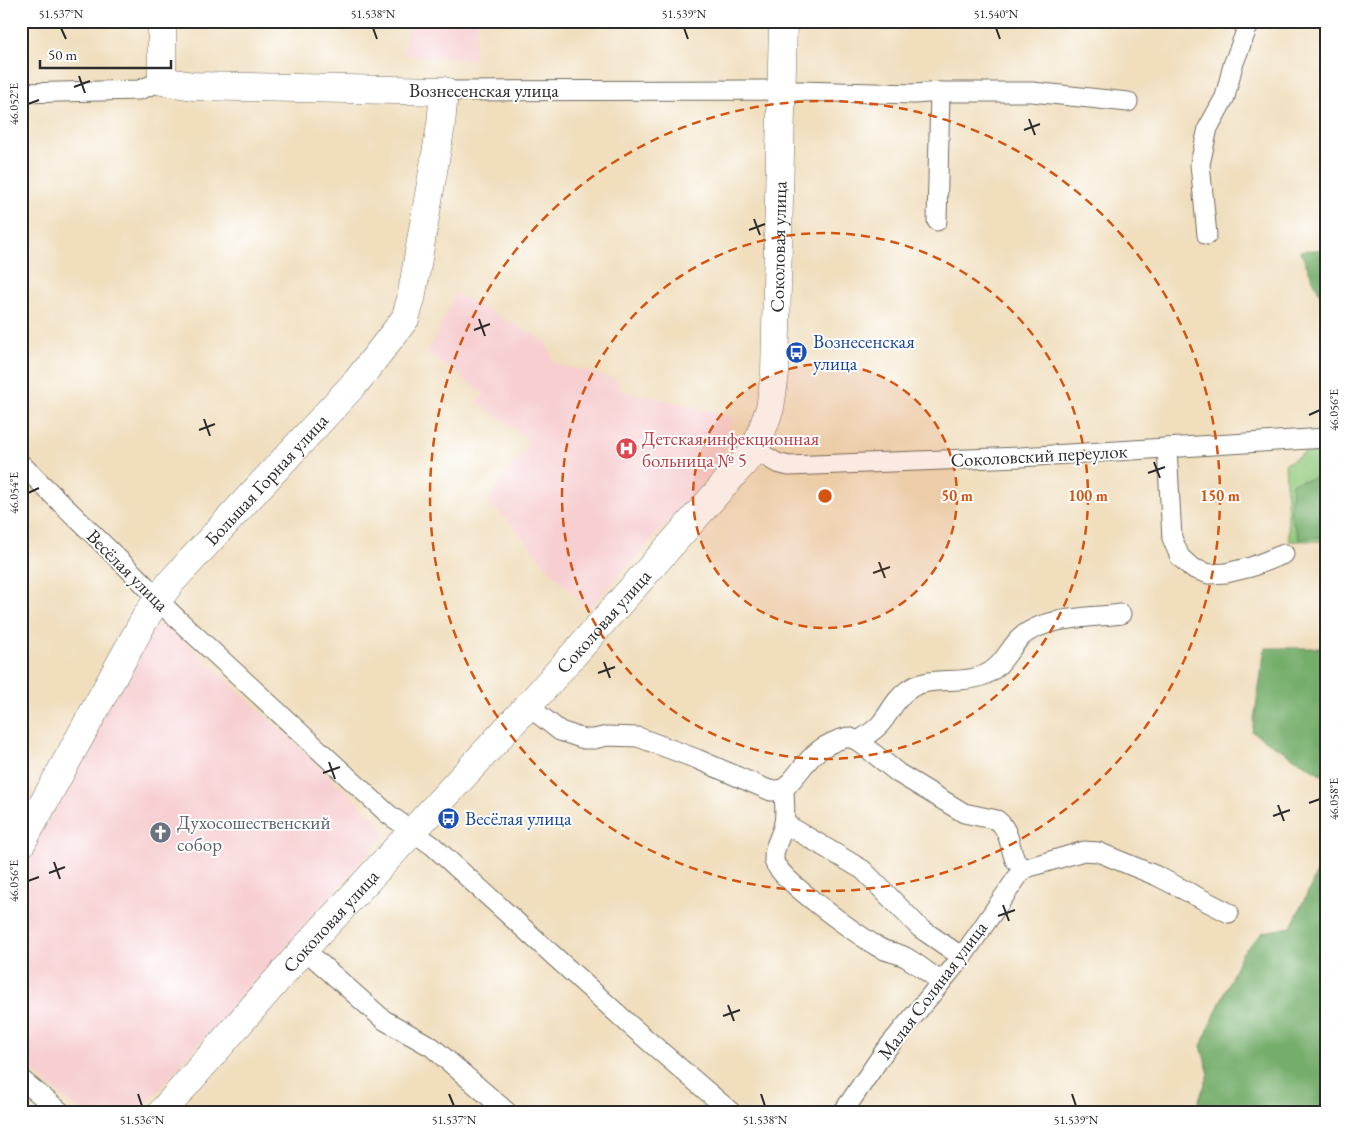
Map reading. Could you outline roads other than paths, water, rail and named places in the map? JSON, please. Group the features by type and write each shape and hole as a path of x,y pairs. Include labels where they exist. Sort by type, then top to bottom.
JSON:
{"main road":[{"path":"162,21 162,81"},
{"name":"Соколовая улица","path":"162,1112 304,949 528,706 755,450 770,408 775,374 783,21"},
{"name":"Вознесенская улица","path":"162,81 193,86 444,91"},
{"name":"Большая Горная улица","path":"21,844 147,614 171,582 357,381 404,318 411,299 438,144 444,91"}],"street":[{"path":"1207,235 1200,164 1208,128 1225,97 1250,21"},
{"path":"21,93 139,90 162,81"},
{"name":"Вознесенская улица","path":"444,91 781,91 914,94 940,92 1032,92 1128,102"},
{"path":"937,221 940,92"},
{"name":"Соколовский переулок","path":"755,450 777,463 789,466 1020,457 1326,438"},
{"path":"1167,448 1172,538 1180,557 1192,568 1209,574 1226,573 1252,567 1284,554"},
{"name":"Весёлая улица","path":"21,464 140,580 171,613 388,814 433,846 631,1026 731,1112"},
{"path":"858,742 880,725 905,691 918,683 958,681 982,676 1000,665 1020,639 1034,628 1053,622 1121,614"},
{"path":"528,706 560,731 584,739 607,736 638,737 697,759 771,791 784,788 809,758 831,742 848,737 858,742 898,773 964,813 997,820 1001,823 1009,836 1016,861 1023,869 1084,852 1098,852 1157,876 1229,913"},
{"path":"784,788 784,823 776,842 774,861 779,872 827,911 876,946 906,958 941,982"},
{"path":"784,823 863,870 920,928 962,957"},
{"name":"Малая Соляная улица","path":"843,1112 884,1052 962,957 1023,869"},
{"path":"304,949 384,1020 432,1047 507,1112"},
{"path":"21,1079 61,1112"}],"place":[{"name":"Вознесенская улица","path":"797,352"},
{"name":"Детская инфекционная больница № 5","path":"626,449"},
{"name":"Весёлая улица","path":"449,818"},
{"name":"Духосошественский собор","path":"161,833"}]}
